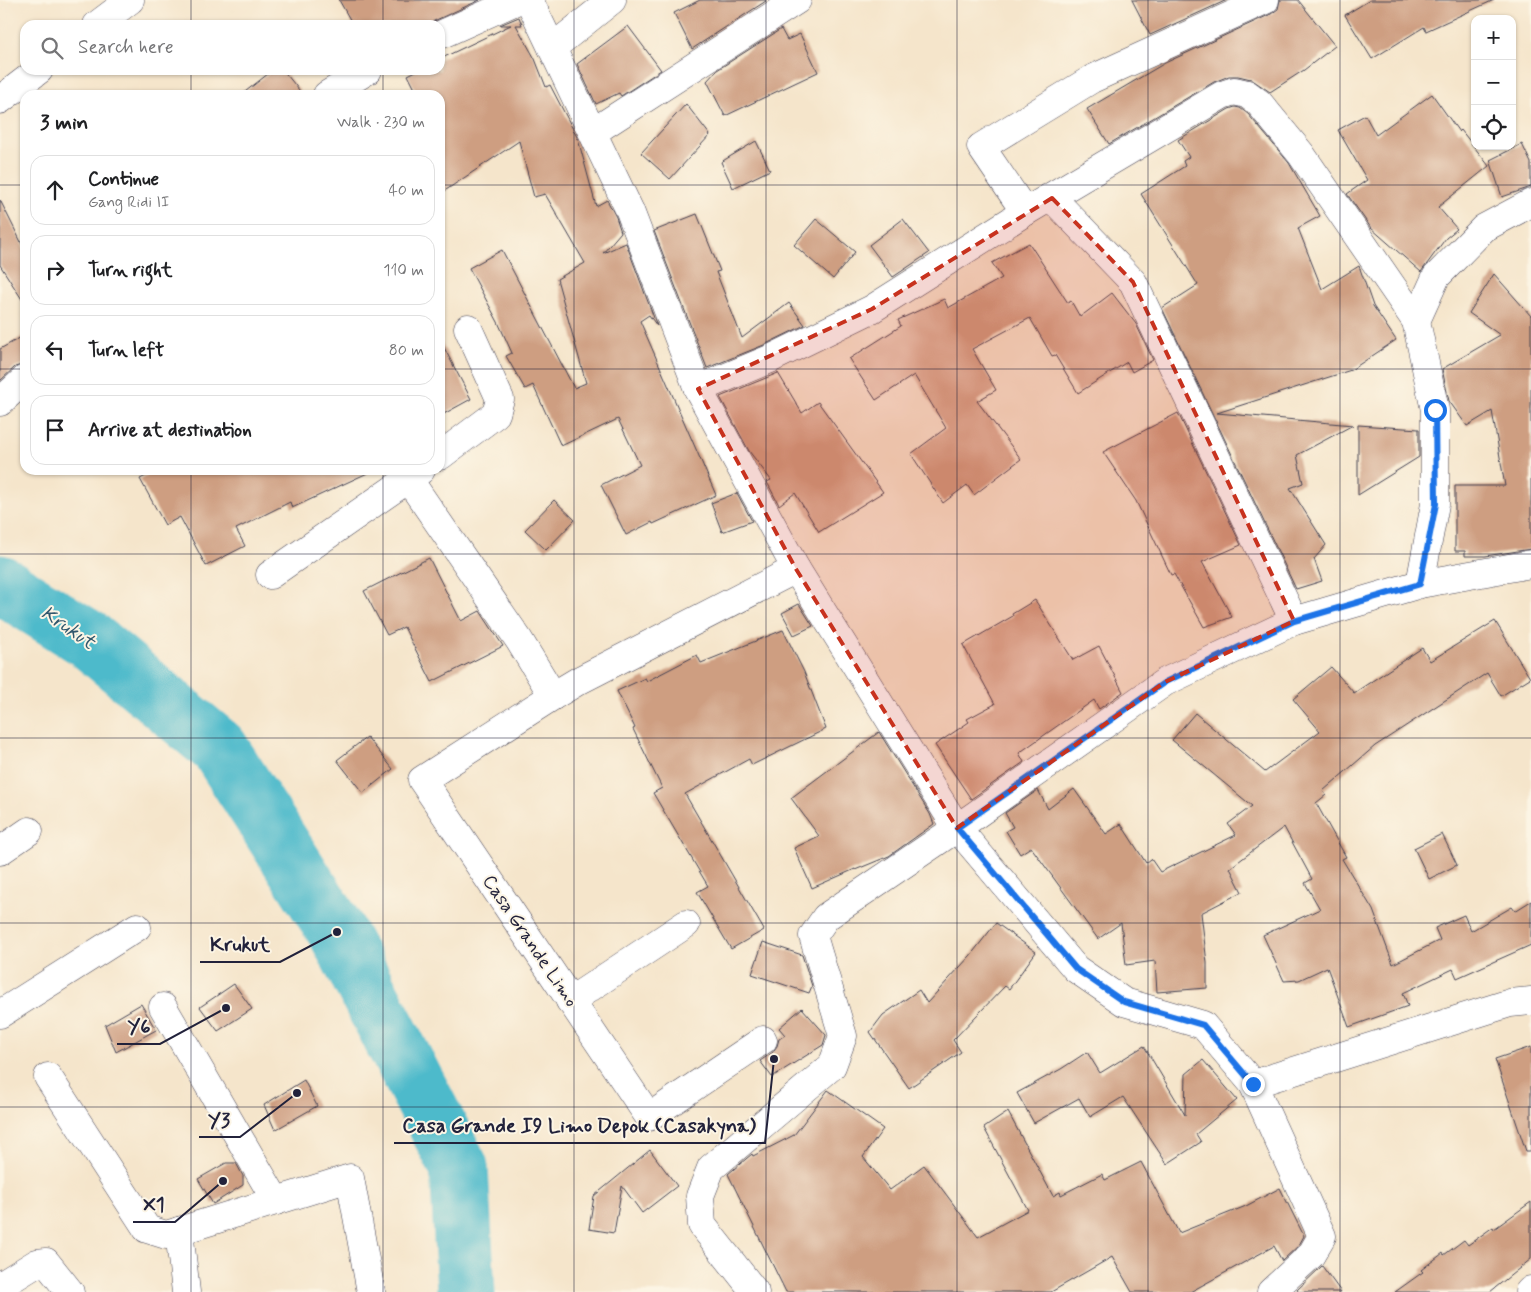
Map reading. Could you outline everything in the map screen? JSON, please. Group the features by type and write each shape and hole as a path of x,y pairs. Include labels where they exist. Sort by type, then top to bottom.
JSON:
{"street":[{"path":"104,20 130,0"},
{"path":"445,33 518,0"},
{"path":"529,0 630,212 698,389 796,569 957,828 1076,969 1124,1002 1203,1025 1253,1084 1322,1236 1311,1255 1271,1292"},
{"path":"552,48 612,0"},
{"path":"593,132 797,0"},
{"path":"1025,212 981,147 1092,79 1265,0"},
{"path":"0,100 32,75"},
{"path":"335,90 360,75"},
{"path":"698,389 770,359 872,309 1025,212 1052,198 1222,94 1234,91 1247,94 1259,103 1301,154 1416,321 1435,410 1436,504 1420,584"},
{"path":"1052,198 1133,282 1294,621"},
{"path":"1416,321 1436,277 1484,228 1531,203"},
{"path":"445,452 496,414 500,399 468,328"},
{"path":"0,402 20,384"},
{"path":"270,575 408,475"},
{"path":"412,475 553,696 587,676 796,569"},
{"path":"755,1292 702,1225 700,1196 711,1168 832,1066 843,1036 813,936 826,917 1165,682 1294,621 1420,584 1531,564"},
{"name":"Casa Grande Limo","path":"553,696 422,780 649,1117 762,1040"},
{"path":"0,851 29,831"},
{"path":"570,1001 686,924"},
{"path":"0,1014 137,927"},
{"path":"1253,1084 1510,1003 1531,1001"},
{"path":"163,1007 276,1201"},
{"path":"48,1077 147,1229 166,1235 350,1178 371,1292"},
{"path":"180,1231 186,1292"},
{"path":"1,1284 37,1263 46,1262 70,1292"}],"highlighted area":[{"path":"1052,198 1133,282 1294,621 1165,682 957,828 796,569 698,389 872,309"}],"building":[{"path":"339,0 480,0 436,20 350,20"},
{"path":"700,0 766,1 692,49 674,13"},
{"path":"1132,0 1227,0 1150,35"},
{"path":"1280,0 1298,0 1335,46 1304,70 1270,92 1251,79 1229,76 1214,82 1109,144 1087,109 1165,63 1271,14 1278,9"},
{"path":"1370,0 1494,0 1426,31 1424,27 1372,59 1345,15"},
{"path":"519,17 522,25 516,25 535,59 546,87 550,85 578,139 596,206 607,200 616,217 621,232 603,253 626,243 657,326 649,315 640,321 716,495 626,535 601,485 640,465 618,419 561,446 533,385 525,389 506,356 512,353 498,322 469,268 502,250 574,388 586,383 557,279 585,263 545,194 534,197 519,141 445,191 445,90 416,90 408,75 445,75 445,57 511,25 500,25"},
{"path":"628,26 661,70 621,96 619,93 596,104 577,64"},
{"path":"781,29 787,40 800,34 818,72 725,116 707,81 717,70"},
{"path":"267,75 287,75 299,90 247,90"},
{"path":"1432,94 1459,132 1461,130 1471,143 1471,150 1477,150 1489,166 1438,207 1457,229 1446,238 1421,272 1371,228 1347,194 1367,180 1338,130 1365,115 1376,135"},
{"path":"686,104 710,135 670,179 641,153"},
{"path":"1235,107 1248,114 1289,163 1320,216 1298,228 1322,289 1359,266 1373,306 1396,340 1351,370 1217,413 1353,425 1297,455 1303,483 1290,488 1326,545 1314,559 1322,581 1296,589 1162,308 1198,285 1141,194 1185,166 1183,161 1189,157 1178,140"},
{"path":"756,141 770,170 733,188 721,162"},
{"path":"1522,144 1531,163 1531,187 1502,197 1490,160 1510,150 1516,150 1516,147"},
{"path":"0,200 20,240 20,296 0,265"},
{"path":"697,214 720,271 716,272 742,338 789,303 805,325 764,345 707,368 654,231"},
{"path":"816,219 855,252 833,279 794,245"},
{"path":"903,219 929,253 893,277 869,245"},
{"path":"1029,243 1068,303 1071,301 1080,317 1112,293 1136,324 1153,360 1132,372 1127,362 1078,393 1055,355 1052,356 1030,318 972,349 996,390 977,401 1021,459 974,495 967,485 943,503 911,454 946,428 914,375 876,400 849,359 901,326 898,320 944,299 948,308 1002,278 992,263"},
{"path":"1494,274 1531,316 1531,549 1485,556 1465,556 1465,551 1455,551 1455,486 1505,486 1492,411 1467,426 1449,401 1442,369 1500,335 1469,313"},
{"path":"20,338 20,366 15,367 0,381 0,349"},
{"path":"445,350 471,399 445,413"},
{"path":"778,373 802,413 818,402 883,492 819,532 795,493 779,505 767,482 771,480 749,451 720,397"},
{"path":"1178,413 1241,545 1202,562 1232,617 1204,627 1174,574 1171,575 1136,501 1103,452"},
{"path":"1358,425 1419,429 1419,457 1358,495"},
{"path":"148,475 363,475 292,508 290,502 236,529 245,546 206,566 180,517 165,525 140,479"},
{"path":"737,493 752,521 722,532 711,503"},
{"path":"554,500 575,520 546,550 525,530"},
{"path":"429,558 461,621 480,611 503,646 432,682 404,627 387,635 364,591"},
{"path":"1035,600 1073,660 1099,646 1123,692 1099,709 1094,700 1019,753 1024,762 971,799 935,745 969,722 967,719 995,704 963,645 1013,616 1012,614"},
{"path":"799,604 813,626 794,635 782,613"},
{"path":"1495,621 1530,678 1501,696 1487,673 1375,746 1323,791 1326,795 1316,803 1346,857 1342,859 1373,910 1393,964 1440,940 1435,928 1464,915 1471,931 1512,907 1515,911 1531,901 1531,945 1457,978 1453,969 1403,993 1408,1006 1349,1027 1327,967 1299,980 1284,981 1263,935 1320,909 1305,883 1312,879 1284,827 1230,868 1242,892 1201,913 1207,963 1207,988 1157,992 1155,961 1126,965 1121,923 1098,939 1031,847 1020,854 1006,831 1013,827 1005,813 1038,790 1048,809 1074,789 1106,834 1121,824 1146,863 1151,859 1160,872 1236,835 1228,824 1252,806 1172,740 1195,713 1265,772 1320,731 1293,699 1331,667 1354,693 1422,648 1430,661"},
{"path":"783,630 804,672 826,729 752,765 749,759 685,794 764,930 731,949 697,892 708,886 653,793 662,788 617,691 645,678 647,681 697,655 701,663"},
{"path":"879,732 930,814 934,824 889,856 812,888 794,848 819,836 791,798"},
{"path":"367,737 393,769 363,793 337,760"},
{"path":"1442,834 1457,865 1429,879 1414,848"},
{"path":"996,923 1036,952 1009,989 1005,986 953,1040 961,1052 909,1088 870,1032 883,1015 919,990 927,1003 970,956"},
{"path":"763,942 802,955 812,986 809,993 752,974"},
{"path":"234,984 252,1009 218,1031 200,1007"},
{"path":"141,1004 156,1030 116,1052 105,1025"},
{"path":"802,1008 826,1035 823,1045 772,1077 760,1061 772,1053 779,1039 785,1035 779,1028"},
{"path":"1144,1046 1185,1115 1186,1074 1203,1060 1237,1100 1196,1134 1201,1142 1167,1164 1123,1097 1090,1117 1079,1098 1034,1123 1017,1093 1061,1069 1087,1052 1100,1073"},
{"path":"1531,1047 1531,1151 1526,1151 1495,1059"},
{"path":"304,1080 317,1106 275,1130 264,1105"},
{"path":"828,1090 883,1129 863,1157 890,1190 924,1165 978,1237 1028,1210 984,1128 1008,1112 1053,1196 1060,1192 1061,1195 1102,1174 1105,1180 1141,1162 1179,1233 1246,1206 1280,1188 1304,1236 1299,1245 1282,1261 1274,1246 1190,1292 1132,1292 1112,1257 1051,1292 786,1292 728,1174 752,1154 753,1156 794,1135"},
{"path":"650,1150 677,1186 642,1213 622,1186 614,1233 589,1229 594,1196"},
{"path":"226,1163 236,1163 243,1176 243,1185 213,1204 198,1179"},
{"path":"1531,1202 1531,1259 1490,1292 1395,1292 1423,1272 1421,1270 1443,1253 1444,1255 1464,1240 1468,1245"},
{"path":"1322,1266 1341,1292 1298,1292 1297,1290"}],"waterway":[{"name":"Krukut","path":"0,584 88,639 219,748 337,932 459,1167 466,1292"}],"place":[{"name":"Krukut","path":"337,932"},
{"name":"Y6","path":"226,1008"},
{"name":"Casa Grande I9 Limo Depok (Casakyna)","path":"774,1059"},
{"name":"Y3","path":"297,1093"},
{"name":"X1","path":"223,1181"}],"route":[{"path":"1253,1084 1203,1025 1124,1002 1076,969 957,828 1165,682 1294,621 1420,584 1436,504 1435,410"}]}
